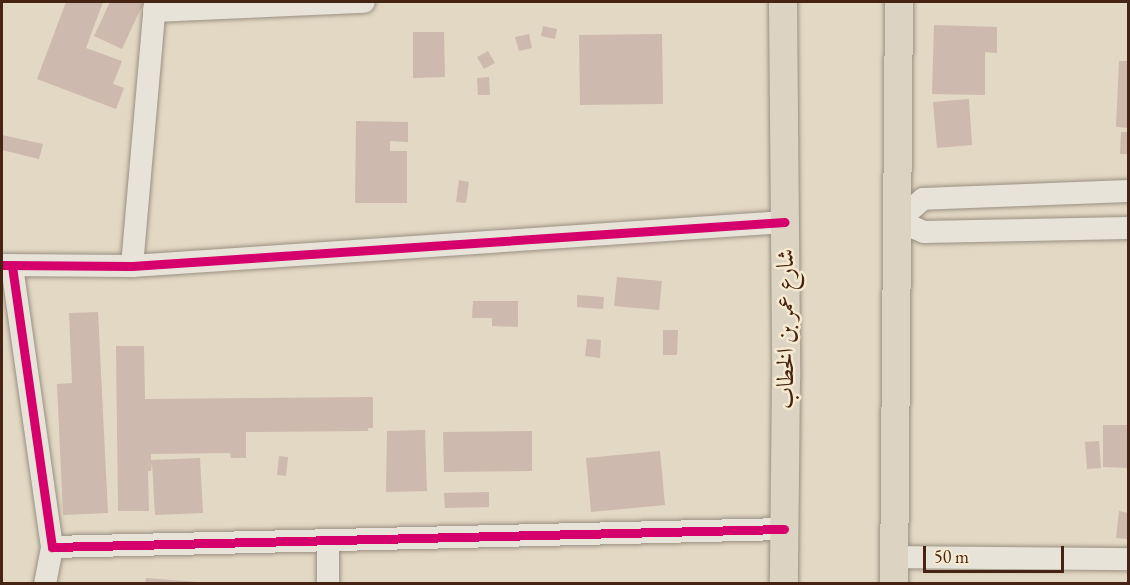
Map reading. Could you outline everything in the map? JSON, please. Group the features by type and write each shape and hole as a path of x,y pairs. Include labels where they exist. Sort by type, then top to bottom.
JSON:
{"main road":[{"name":"شارع عمر بن الخطاب","path":"783,2 784,584"},
{"path":"894,570 899,2"}],"street":[{"path":"132,266 155,6 364,2"},
{"path":"1128,191 922,199 898,221 924,232 1128,228"},
{"path":"45,584 52,547 7,266 132,266 785,222"},
{"path":"52,547 784,529"},
{"path":"328,540 328,584"},
{"path":"894,570 1128,559"}],"building":[{"path":"66,2 103,2 86,48 122,61 113,84 124,88 116,109 37,79"},
{"path":"110,2 143,4 122,49 94,36"},
{"path":"934,25 997,27 997,53 985,52 985,95 932,94"},
{"path":"543,26 557,29 555,39 541,36"},
{"path":"413,32 444,32 445,77 413,78"},
{"path":"529,34 532,48 519,51 515,37"},
{"path":"662,34 663,104 580,105 579,35"},
{"path":"488,51 495,63 484,69 477,57"},
{"path":"1119,61 1128,61 1128,128 1116,127"},
{"path":"489,77 490,95 478,95 477,78"},
{"path":"969,99 972,145 937,148 933,102"},
{"path":"356,121 408,122 408,142 390,141 390,151 407,151 407,203 355,203"},
{"path":"1121,132 1128,132 1128,154 1120,154"},
{"path":"2,135 43,144 39,159 2,150"},
{"path":"459,180 469,182 466,203 456,202"},
{"path":"617,277 662,281 659,310 614,306"},
{"path":"577,295 604,297 603,309 577,307"},
{"path":"473,301 518,301 518,327 492,326 492,318 472,318"},
{"path":"98,312 108,513 63,515 57,384 72,383 69,313"},
{"path":"663,330 678,330 677,355 663,355"},
{"path":"587,339 601,340 600,358 585,356"},
{"path":"116,346 144,346 145,399 373,397 373,428 368,428 368,431 246,432 246,458 231,458 230,453 151,454 151,460 200,458 203,513 155,515 152,463 151,471 148,471 149,511 118,511"},
{"path":"1103,425 1128,425 1128,468 1103,467"},
{"path":"425,430 427,491 386,492 387,431"},
{"path":"532,431 532,471 444,472 443,432"},
{"path":"1099,441 1101,468 1087,469 1085,442"},
{"path":"660,451 665,505 591,512 586,458"},
{"path":"279,456 288,457 286,476 277,475"},
{"path":"489,492 489,507 445,508 444,493"},
{"path":"1119,511 1128,513 1128,539 1116,538"},
{"path":"146,578 198,582 198,584 145,584"}],"cycle path":[{"path":"3,265 132,266 785,222"},
{"path":"12,266 52,547 784,529"}]}
